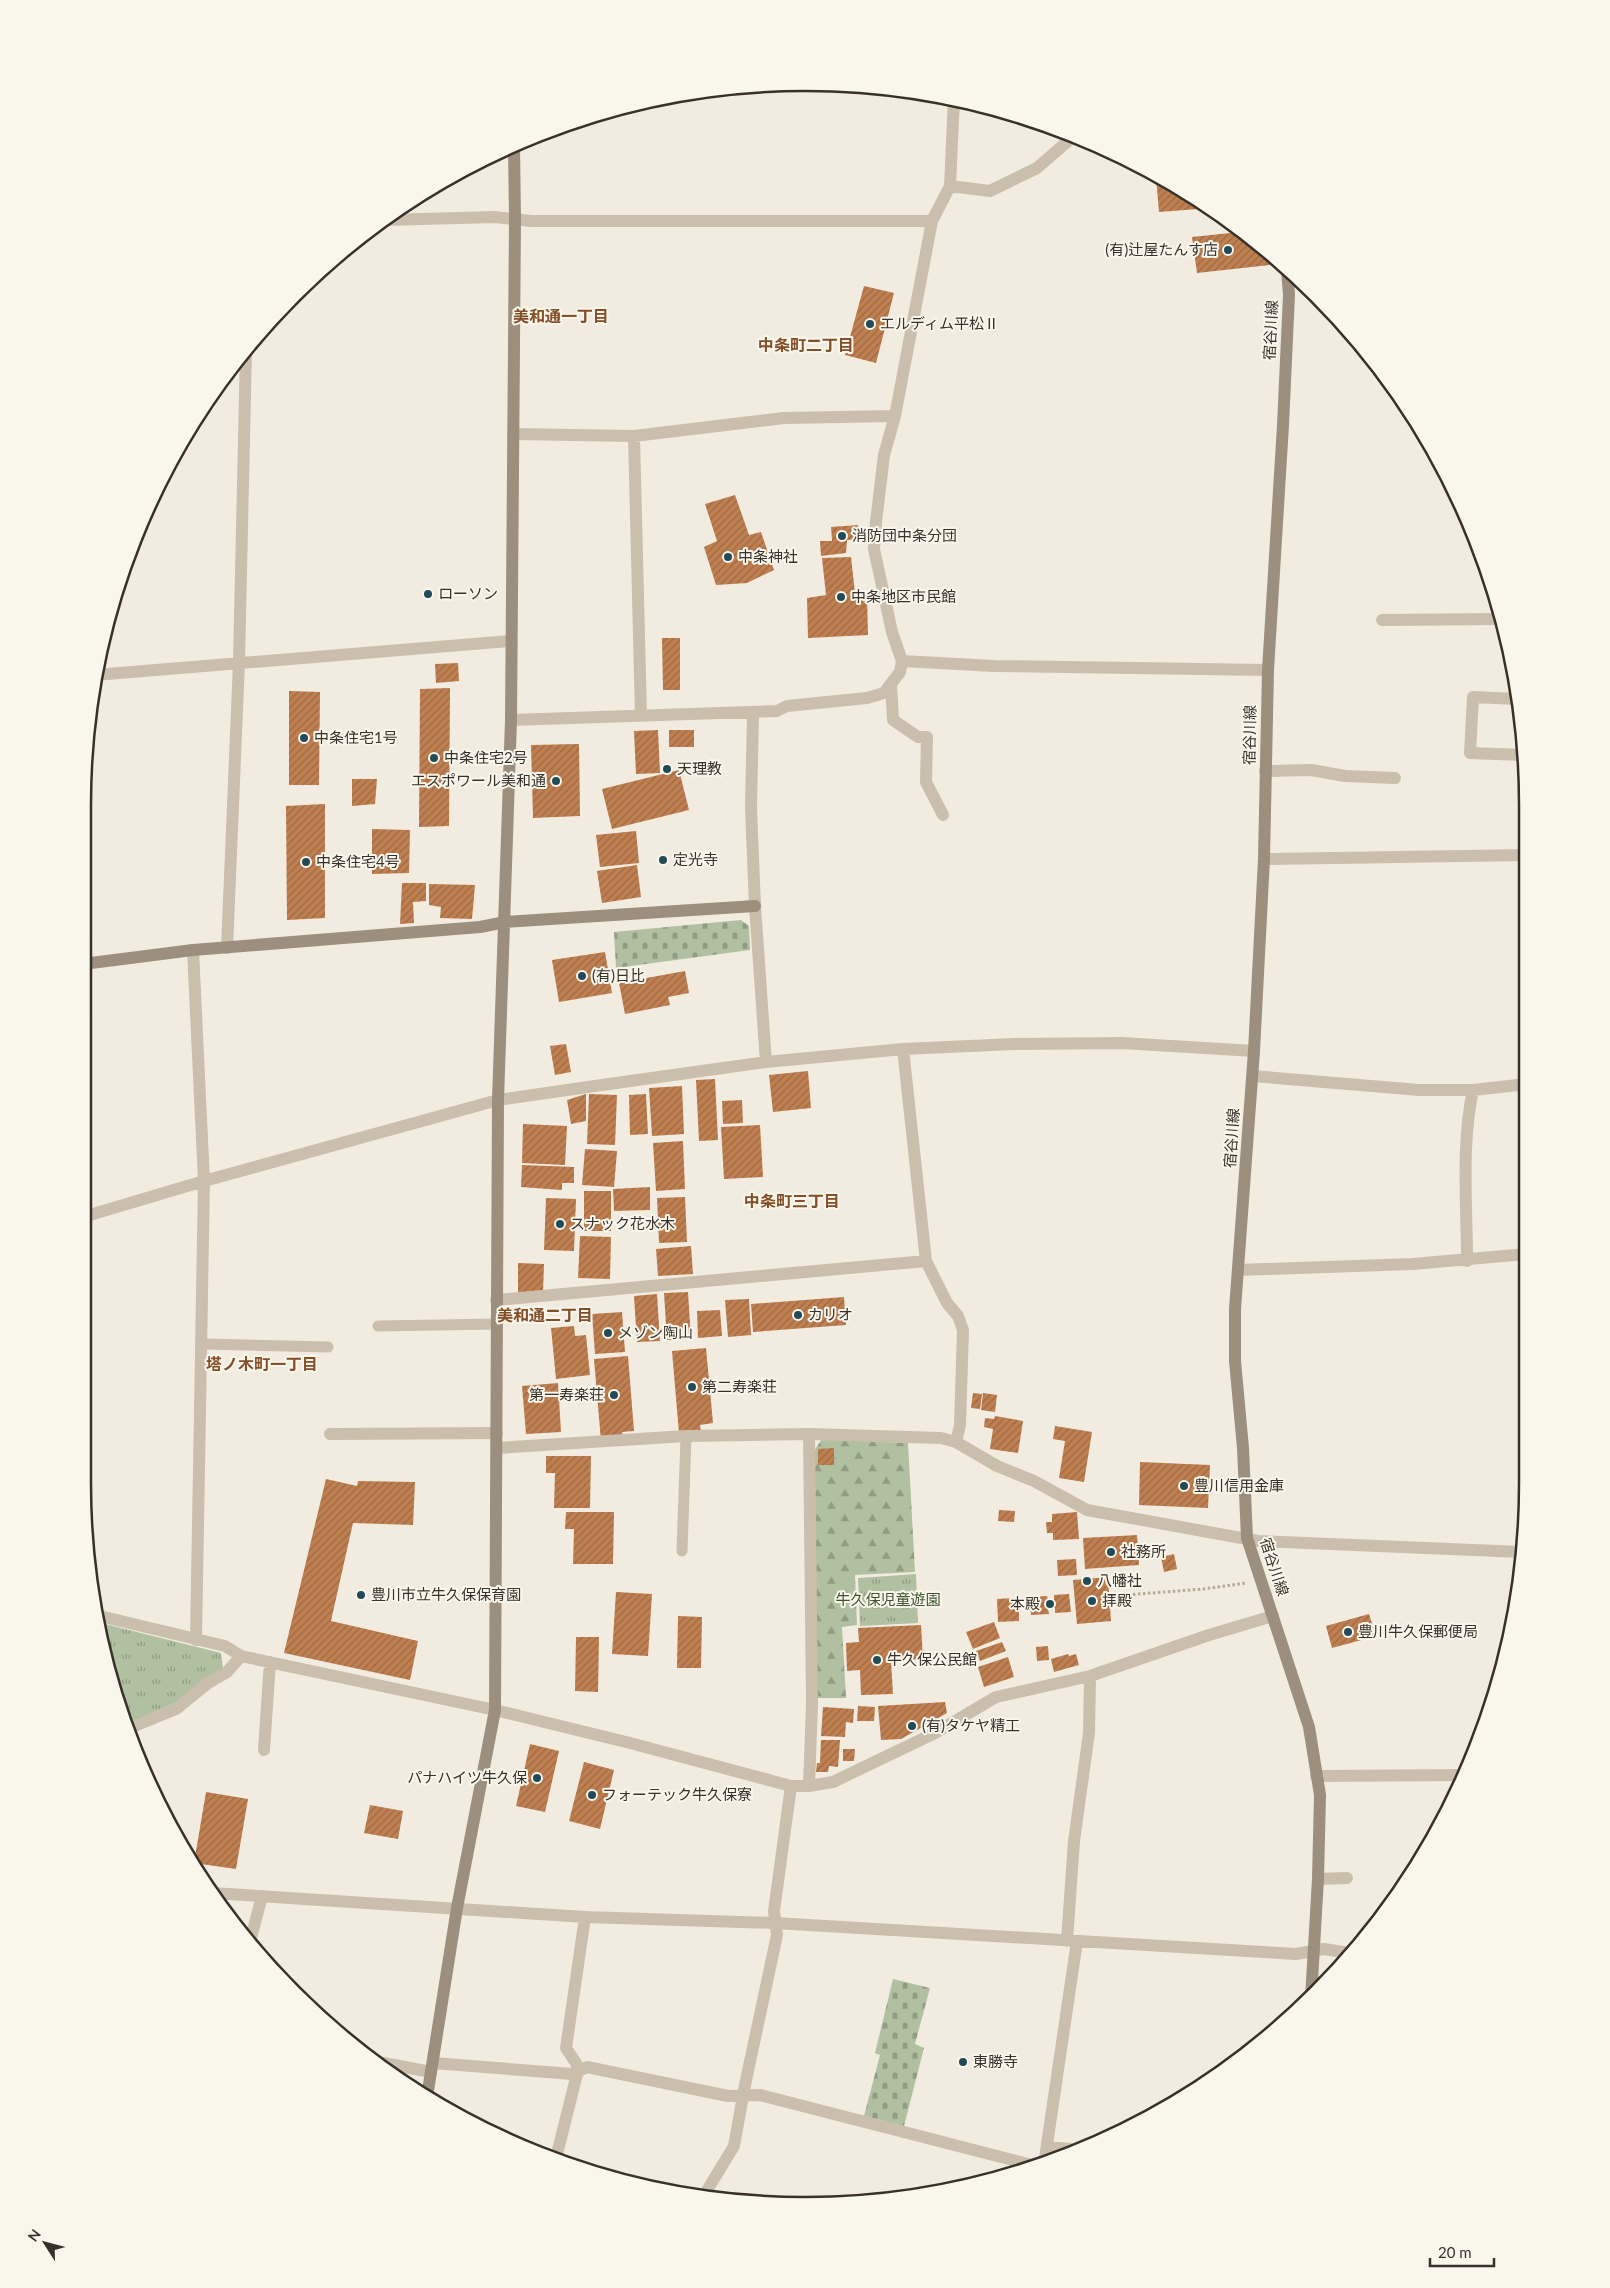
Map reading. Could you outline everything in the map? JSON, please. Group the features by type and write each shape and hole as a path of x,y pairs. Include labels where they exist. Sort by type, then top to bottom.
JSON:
{"street":[{"path":"510,720 777,711 787,706 867,698 884,693 900,672 902,661 892,632 874,549 884,456 894,416 932,221 950,186 954,107"},
{"path":"950,186 990,191 1037,168 1068,142"},
{"path":"428,2089 457,1908 495,1710 498,1100 510,720 514,154"},
{"path":"397,220 495,217 531,221 932,221"},
{"name":"宿谷川線","path":"1288,279 1289,295 1284,397 1268,670 1264,859 1253,1076 1235,1309 1235,1361 1243,1448 1246,1538 1309,1727 1320,1795 1318,1879 1312,1986"},
{"path":"227,948 238,663 246,362"},
{"path":"513,434 634,436 784,418 894,416"},
{"path":"634,436 641,716"},
{"path":"1382,620 1494,620"},
{"path":"103,675 511,642"},
{"path":"902,661 1004,666 1268,670"},
{"path":"891,684 893,720 918,737 927,737 926,782 943,815"},
{"path":"1511,698 1472,697 1470,753 1517,755"},
{"path":"754,713 751,808 755,906 766,1062"},
{"path":"1266,770 1311,770 1345,776 1395,778"},
{"path":"1264,859 1519,855"},
{"path":"91,963 193,950 480,927 505,922 755,906"},
{"path":"193,950 204,1181 203,1344 196,1640"},
{"path":"91,1214 204,1181 498,1100 766,1062 903,1049 1014,1044 1122,1043 1254,1051"},
{"path":"903,1049 926,1261 947,1303 958,1316 963,1330 960,1425 956,1442"},
{"path":"1253,1076 1419,1090 1473,1090 1519,1085"},
{"path":"1467,1260 1467,1162 1469,1108 1473,1090"},
{"path":"1238,1270 1467,1260 1519,1255"},
{"path":"496,1300 926,1261"},
{"path":"330,1434 497,1433"},
{"path":"809,1434 812,1693 809,1786"},
{"path":"497,1448 686,1436 809,1434 941,1438 956,1442 997,1466 1034,1481 1087,1510 1258,1541 1515,1552"},
{"path":"104,1617 225,1646 241,1656 495,1710 630,1743 791,1786 809,1786 833,1782 866,1767 935,1733 996,1697 1090,1676 1209,1635 1273,1616"},
{"path":"134,1726 176,1709 208,1683 228,1672 241,1656"},
{"path":"264,1750 270,1662"},
{"path":"1046,2152 1072,1941 1074,1841 1089,1734 1090,1676"},
{"path":"1316,1776 1456,1775"},
{"path":"707,2190 734,2146 777,1935 774,1911 791,1786"},
{"path":"1318,1879 1347,1878"},
{"path":"222,1894 585,1917 775,1922 1296,1954 1324,1949 1344,1952"},
{"path":"252,1934 262,1896"},
{"path":"558,2152 578,2070 576,2063 566,2048 585,1917"},
{"path":"390,2063 572,2074 587,2067 728,2096 760,2095 1022,2162"}],"lane":[{"path":"378,1326 497,1324"},
{"path":"203,1344 328,1347"},
{"path":"682,1551 686,1436"}],"path":[{"path":"1112,1596 1203,1589 1261,1581"}],"green space":[{"path":"741,920 749,926 750,950 616,968 614,932"},
{"path":"822,1439 908,1443 915,1572 855,1575 857,1625 842,1627 846,1698 817,1698 814,1451"},
{"name":"牛久保児童遊園","path":"916,1574 918,1623 860,1626 858,1578"},
{"path":"106,1624 221,1653 223,1668 178,1702 132,1721 116,1668"},
{"path":"893,1979 930,1988 915,2044 924,2048 904,2126 864,2116 880,2055 875,2053"}],"building":[{"path":"1157,184 1197,209 1159,212"},
{"name":"(有)辻屋たんす店","path":"1231,233 1272,265 1197,273 1192,237"},
{"name":"エルディム平松Ⅱ","path":"864,286 894,293 876,363 845,355"},
{"path":"735,495 749,535 761,532 774,570 747,583 716,585 704,547 717,541 705,504"},
{"path":"858,525 860,539 847,540 846,553 821,556 820,541 832,541 831,527"},
{"name":"中条地区市民館","path":"851,557 855,593 867,596 868,635 808,638 807,598 826,595 822,558"},
{"path":"662,638 680,638 680,690 663,690"},
{"path":"458,663 459,681 436,683 435,664"},
{"name":"中条住宅2号","path":"450,688 449,826 419,827 420,689"},
{"name":"中条住宅1号","path":"289,691 320,692 319,785 289,785"},
{"path":"658,730 660,773 636,774 634,731"},
{"path":"669,730 694,730 694,747 669,747"},
{"name":"エスポワール美和通","path":"579,744 580,816 533,818 531,745"},
{"path":"679,770 689,810 612,829 602,789"},
{"path":"352,779 377,779 375,804 352,806"},
{"name":"中条住宅4号","path":"325,804 325,918 287,920 286,806"},
{"path":"372,829 410,830 409,873 372,874"},
{"path":"636,831 639,863 600,867 596,835"},
{"path":"637,865 641,897 602,903 597,871"},
{"path":"402,883 426,883 426,901 413,902 414,923 400,924"},
{"path":"429,884 475,885 472,919 440,918 441,907 429,905"},
{"name":"(有)日比","path":"605,952 612,993 559,1002 552,960"},
{"path":"685,971 689,993 668,997 670,1005 625,1014 619,983"},
{"path":"566,1044 571,1072 555,1075 550,1046"},
{"path":"808,1071 811,1108 773,1112 769,1075"},
{"path":"715,1079 718,1140 699,1141 696,1080"},
{"path":"682,1086 684,1134 652,1136 649,1088"},
{"path":"586,1094 586,1121 571,1124 567,1100"},
{"path":"589,1094 617,1095 615,1145 587,1144"},
{"path":"646,1094 648,1134 630,1135 629,1095"},
{"path":"742,1100 743,1123 723,1124 722,1101"},
{"path":"523,1124 567,1126 565,1165 522,1163"},
{"path":"760,1125 763,1177 724,1179 721,1127"},
{"path":"683,1141 685,1189 656,1191 653,1143"},
{"path":"585,1149 617,1151 614,1187 582,1185"},
{"path":"522,1165 574,1167 574,1183 562,1183 562,1190 521,1187"},
{"path":"650,1187 650,1210 614,1211 613,1189"},
{"path":"584,1191 611,1191 611,1231 584,1231"},
{"path":"685,1197 687,1242 659,1243 657,1198"},
{"name":"スナック花水木","path":"546,1198 576,1199 574,1251 544,1250"},
{"path":"580,1236 611,1237 610,1279 578,1278"},
{"path":"691,1246 693,1274 658,1276 656,1249"},
{"path":"518,1263 544,1264 543,1293 518,1293"},
{"path":"688,1292 691,1339 667,1340 664,1293"},
{"path":"657,1294 660,1341 637,1342 634,1296"},
{"name":"カリオ","path":"844,1297 846,1325 753,1332 751,1304"},
{"path":"749,1299 751,1335 728,1337 725,1300"},
{"path":"720,1310 722,1336 698,1338 697,1311"},
{"name":"メゾン陶山","path":"622,1312 625,1352 595,1354 592,1314"},
{"path":"574,1326 575,1336 586,1335 590,1375 556,1379 551,1328"},
{"name":"第二寿楽荘","path":"706,1348 713,1423 700,1425 701,1432 679,1433 672,1351"},
{"name":"第一寿楽荘","path":"628,1356 634,1431 622,1432 623,1439 601,1441 594,1359"},
{"path":"558,1383 561,1432 526,1434 522,1386"},
{"path":"973,1393 982,1394 980,1409 971,1408"},
{"path":"983,1393 997,1395 995,1412 981,1410"},
{"path":"995,1416 1023,1421 1018,1453 990,1449 993,1429 984,1427 985,1418 994,1419"},
{"path":"1055,1426 1092,1432 1084,1482 1059,1478 1065,1441 1053,1439"},
{"path":"834,1448 834,1465 818,1465 818,1449"},
{"path":"546,1456 591,1456 590,1508 554,1508 555,1473 546,1473"},
{"path":"1140,1462 1210,1465 1208,1508 1139,1505"},
{"path":"326,1479 357,1486 358,1481 415,1482 413,1525 353,1523 331,1621 418,1641 410,1680 284,1653"},
{"path":"999,1510 1015,1511 1014,1522 998,1521"},
{"path":"566,1512 614,1512 613,1564 573,1564 574,1529 565,1529"},
{"path":"1077,1512 1079,1539 1053,1540 1053,1533 1047,1533 1046,1522 1052,1522 1052,1514"},
{"name":"社務所","path":"1137,1535 1139,1565 1085,1569 1083,1538"},
{"path":"1174,1554 1177,1569 1164,1572 1161,1557"},
{"path":"1076,1559 1077,1575 1058,1576 1057,1560"},
{"name":"拝殿","path":"1108,1577 1111,1621 1077,1624 1073,1580"},
{"path":"616,1592 652,1594 648,1656 612,1654"},
{"name":"本殿","path":"1069,1594 1071,1612 1055,1613 1055,1608 1048,1609 1049,1614 1031,1615 1030,1597 1047,1596 1048,1600 1054,1600 1054,1595"},
{"path":"1015,1598 1016,1604 1019,1604 1019,1621 998,1622 997,1599"},
{"path":"1369,1614 1376,1636 1332,1648 1326,1626"},
{"path":"678,1616 702,1617 701,1668 677,1668"},
{"path":"994,1622 1000,1638 973,1649 966,1632"},
{"name":"牛久保公民館","path":"921,1625 923,1659 891,1661 893,1694 861,1695 860,1670 847,1671 846,1643 859,1642 858,1628"},
{"path":"576,1637 599,1637 598,1692 575,1691"},
{"path":"1002,1642 1006,1651 980,1661 976,1651"},
{"path":"1048,1646 1049,1660 1037,1661 1036,1647"},
{"path":"1068,1654 1069,1656 1076,1654 1079,1665 1054,1672 1051,1659"},
{"path":"1008,1657 1014,1677 984,1687 978,1667"},
{"path":"945,1702 947,1713 901,1739 881,1740 878,1706"},
{"path":"858,1706 875,1707 874,1721 857,1721"},
{"path":"823,1707 854,1709 853,1723 846,1722 845,1737 821,1736"},
{"path":"821,1740 840,1740 838,1767 829,1766 828,1772 816,1772 817,1763 820,1763"},
{"name":"パナハイツ牛久保","path":"530,1744 559,1751 545,1812 516,1806"},
{"path":"843,1749 855,1749 854,1761 843,1761"},
{"name":"フォーテック牛久保寮","path":"584,1762 614,1770 600,1829 569,1821"},
{"path":"206,1792 248,1799 236,1869 202,1864 196,1854"},
{"path":"370,1805 403,1811 398,1839 364,1833"}],"place":[{"name":"(有)辻屋たんす店","path":"1228,250"},
{"name":"エルディム平松Ⅱ","path":"870,324"},
{"name":"消防団中条分団","path":"842,536"},
{"name":"中条神社","path":"728,557"},
{"name":"ローソン","path":"428,594"},
{"name":"中条地区市民館","path":"841,597"},
{"name":"中条住宅1号","path":"304,738"},
{"name":"中条住宅2号","path":"434,758"},
{"name":"天理教","path":"667,769"},
{"name":"エスポワール美和通","path":"556,781"},
{"name":"定光寺","path":"663,860"},
{"name":"中条住宅4号","path":"306,862"},
{"name":"(有)日比","path":"582,976"},
{"name":"スナック花水木","path":"560,1224"},
{"name":"カリオ","path":"798,1315"},
{"name":"メゾン陶山","path":"608,1333"},
{"name":"第二寿楽荘","path":"692,1387"},
{"name":"第一寿楽荘","path":"614,1395"},
{"name":"豊川信用金庫","path":"1184,1486"},
{"name":"社務所","path":"1111,1552"},
{"name":"八幡社","path":"1087,1581"},
{"name":"豊川市立牛久保保育園","path":"361,1595"},
{"name":"拝殿","path":"1092,1601"},
{"name":"本殿","path":"1050,1604"},
{"name":"豊川牛久保郵便局","path":"1348,1632"},
{"name":"牛久保公民館","path":"877,1660"},
{"name":"(有)タケヤ精工","path":"912,1726"},
{"name":"パナハイツ牛久保","path":"537,1778"},
{"name":"フォーテック牛久保寮","path":"592,1795"},
{"name":"東勝寺","path":"963,2062"}],"district":[{"name":"美和通一丁目","path":"561,316"},
{"name":"中条町二丁目","path":"806,345"},
{"name":"中条町三丁目","path":"792,1201"},
{"name":"美和通二丁目","path":"545,1315"},
{"name":"塔ノ木町一丁目","path":"262,1364"}]}
